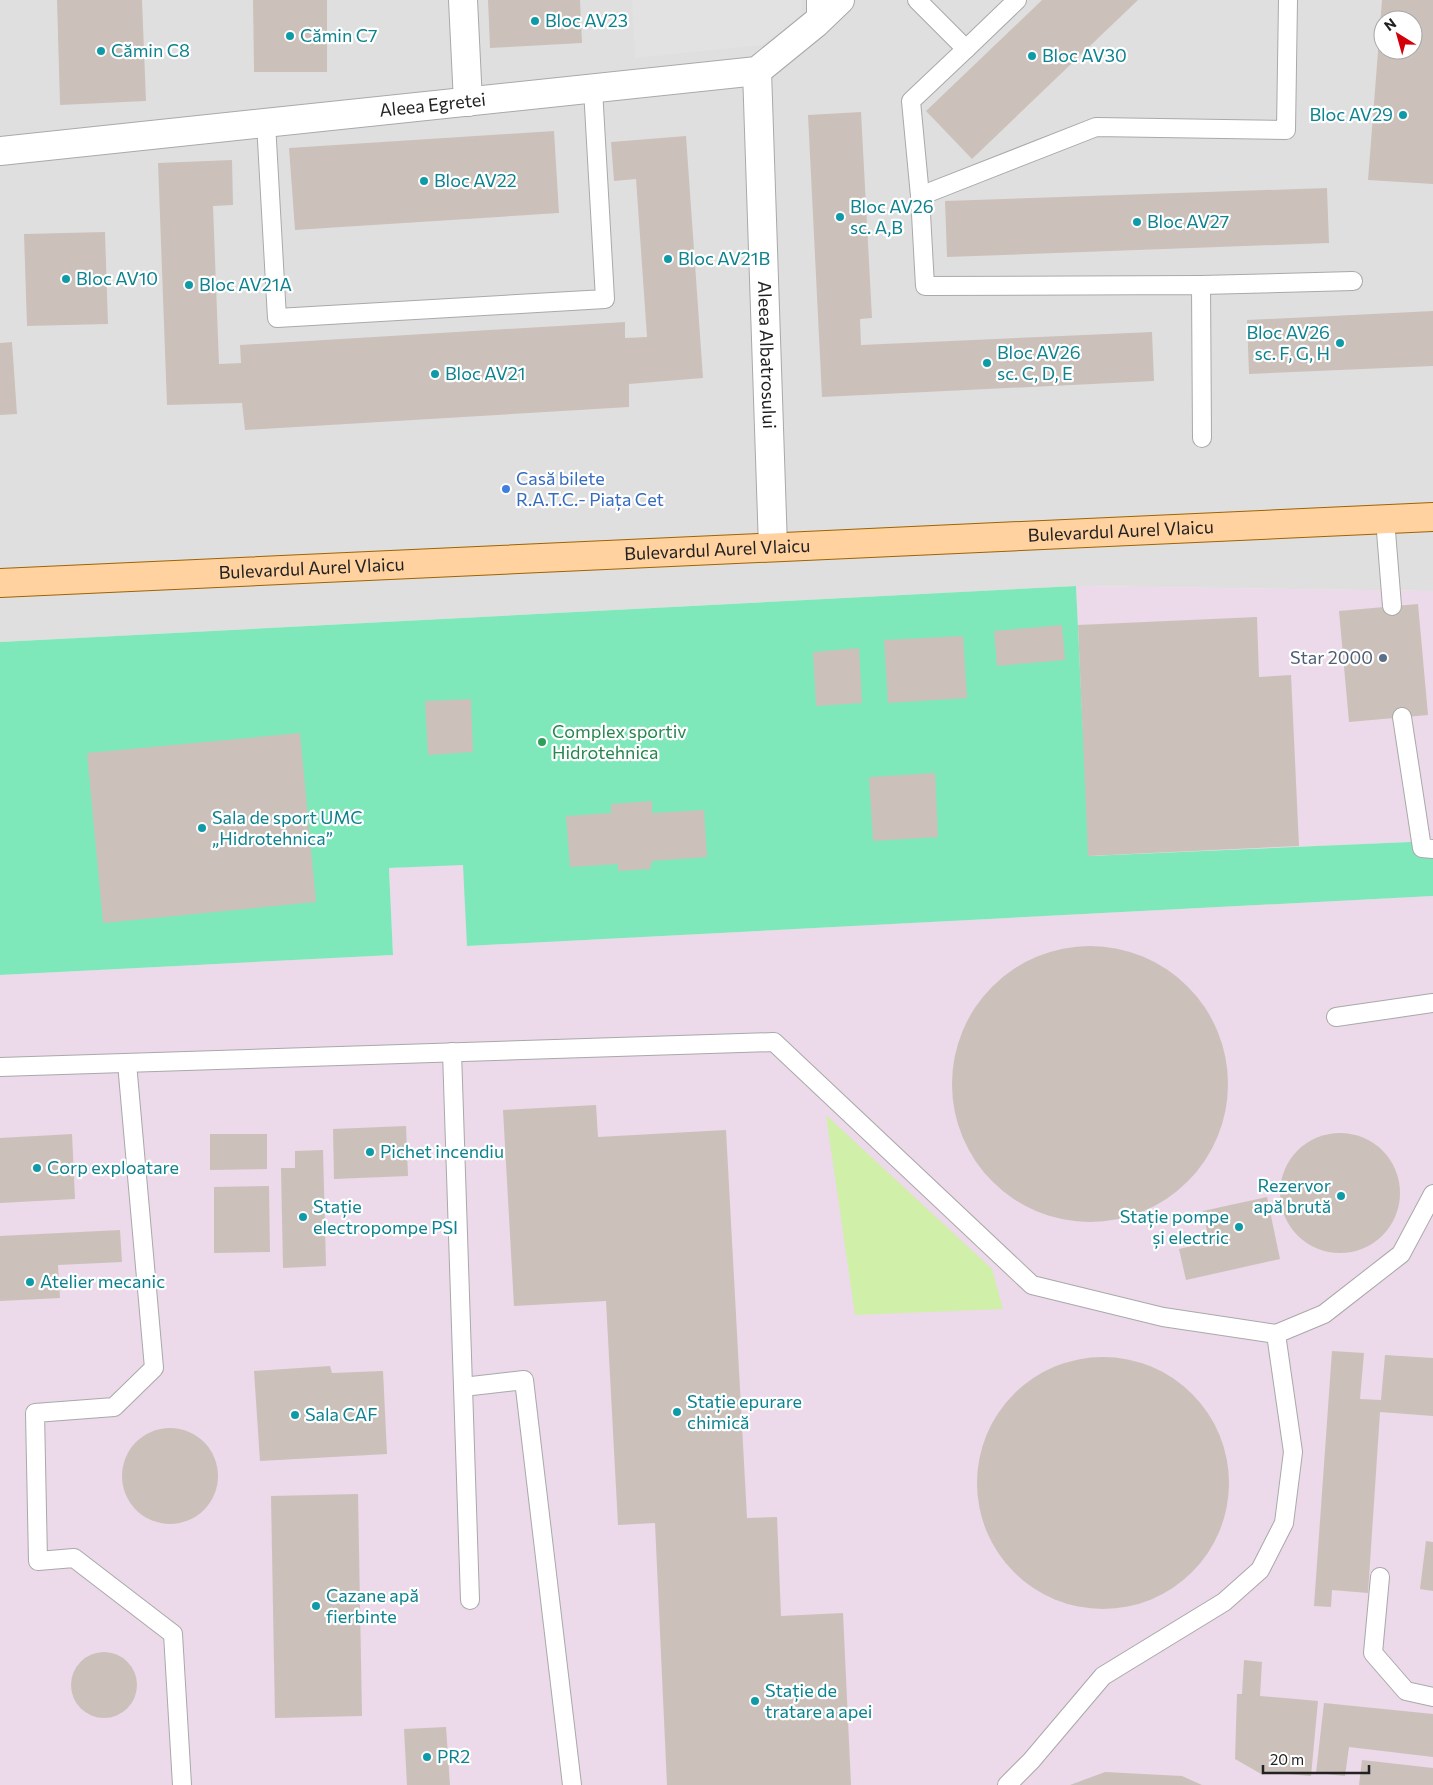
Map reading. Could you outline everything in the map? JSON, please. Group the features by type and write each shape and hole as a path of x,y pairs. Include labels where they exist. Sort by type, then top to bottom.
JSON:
{"main road":[{"name":"Bulevardul Aurel Vlaicu","path":"0,583 1433,517"}],"street":[{"path":"463,0 468,102"},
{"path":"757,71 816,11 840,0"},
{"name":"Aleea Egretei","path":"0,151 757,71"},
{"name":"Aleea Albatrosului","path":"757,71 773,547"}],"lane":[{"path":"917,0 966,49"},
{"path":"1017,0 911,101 920,196 925,286 1201,285 1353,281"},
{"path":"920,196 1096,127 1286,130 1288,0"},
{"path":"266,123 277,318 605,299 593,89"},
{"path":"1201,285 1202,438"},
{"path":"1385,519 1392,606"},
{"path":"1402,717 1422,848 1433,848"},
{"path":"1336,1017 1433,1003"},
{"path":"0,1067 774,1042 1032,1285 1163,1317 1276,1334 1324,1314 1401,1254 1433,1194"},
{"path":"452,1052 470,1600"},
{"path":"127,1062 154,1368 114,1407 35,1413 38,1561 74,1558 172,1634 182,1785"},
{"path":"1007,1785 1031,1761 1102,1676 1224,1602 1260,1570 1284,1523 1294,1452 1276,1334"},
{"path":"463,1387 524,1380 572,1785"},
{"path":"1380,1576 1373,1653 1406,1691 1433,1697"}],"shaded area":[{"path":"0,0 1433,0 1433,591 1076,586 0,642"},
{"path":"632,0 802,0 800,20 762,45 635,58"},
{"path":"1076,586 1433,591 1433,841 1088,856"},
{"path":"464,864 468,946 1433,896 1433,1785 0,1785 0,975 393,955 389,868"}],"green space":[{"name":"Complex sportiv Hidrotehnica","path":"1076,586 1089,856 1433,841 1433,896 467,946 463,865 389,868 393,955 0,975 0,642"},
{"path":"826,1115 992,1269 1003,1309 855,1315"}],"building":[{"name":"Cămin C8","path":"57,0 142,0 146,101 60,105"},
{"name":"Cămin C7","path":"253,0 327,0 327,72 254,72"},
{"name":"Bloc AV23","path":"488,0 580,0 582,43 490,48"},
{"name":"Bloc AV30","path":"1042,0 1138,0 972,159 926,111"},
{"name":"Bloc AV29","path":"1382,0 1433,0 1433,184 1368,180 1377,60 1423,60 1423,10 1381,10"},
{"name":"Bloc AV26 sc. C, D, E","path":"861,112 872,318 860,319 861,345 1152,332 1154,381 822,397 808,115"},
{"name":"Bloc AV22","path":"554,131 559,213 295,230 289,148"},
{"path":"686,136 703,378 629,384 629,407 245,430 242,403 167,405 158,163 232,160 233,205 213,206 219,364 241,363 240,345 625,322 625,338 647,337 636,179 614,181 611,142"},
{"name":"Bloc AV27","path":"1327,188 1329,243 947,257 945,201"},
{"name":"Bloc AV10","path":"105,232 108,324 27,326 24,234"},
{"name":"Bloc AV26 sc. F, G, H","path":"1433,311 1433,366 1249,374 1247,320"},
{"path":"12,342 17,414 0,415 0,343"},
{"path":"1418,604 1428,715 1349,722 1339,611"},
{"path":"1257,617 1259,677 1291,675 1299,846 1088,856 1078,625"},
{"path":"1062,625 1065,660 997,666 994,631"},
{"path":"963,636 967,698 888,703 884,640"},
{"path":"859,648 862,703 816,706 813,652"},
{"path":"471,699 473,752 428,755 425,701"},
{"name":"Sala de sport UMC „Hidrotehnica”","path":"300,733 316,902 103,923 87,753"},
{"path":"935,773 938,837 873,841 869,777"},
{"path":"652,801 652,813 704,810 707,857 652,861 650,869 618,871 618,864 570,867 566,816 611,813 611,804"},
{"path":"1090,946 1130,952 1155,962 1177,977 1197,997 1212,1019 1222,1044 1228,1084 1222,1124 1212,1149 1197,1171 1177,1191 1155,1206 1130,1216 1090,1222 1050,1216 1025,1206 1003,1191 983,1171 968,1149 958,1124 952,1084 958,1044 968,1019 983,997 1003,977 1025,962 1050,952"},
{"name":"Stație epurare chimică","path":"596,1105 598,1137 726,1130 747,1518 777,1517 781,1616 843,1613 851,1785 667,1785 655,1523 618,1525 606,1301 514,1306 503,1110"},
{"name":"Pichet incendiu","path":"406,1126 408,1176 334,1179 333,1129"},
{"name":"Rezervor apă brută","path":"1340,1133 1363,1137 1383,1150 1396,1170 1400,1193 1396,1216 1383,1236 1363,1249 1340,1253 1317,1249 1297,1236 1284,1216 1280,1193 1284,1170 1297,1150 1317,1137"},
{"name":"Corp exploatare","path":"72,1134 75,1199 0,1203 0,1138"},
{"path":"210,1134 267,1134 267,1169 210,1170"},
{"name":"Stație electropompe PSI","path":"323,1150 326,1266 283,1268 281,1168 295,1168 295,1151"},
{"path":"269,1186 270,1252 214,1253 214,1187"},
{"name":"Stație pompe și electric","path":"1267,1197 1280,1259 1186,1280 1179,1249 1209,1242 1203,1211"},
{"name":"Atelier mecanic","path":"120,1230 122,1262 58,1265 60,1298 0,1301 0,1236"},
{"path":"1332,1351 1364,1353 1360,1399 1381,1400 1385,1355 1433,1358 1433,1416 1380,1412 1368,1593 1332,1590 1331,1607 1314,1606"},
{"path":"1103,1357 1128,1360 1151,1367 1173,1378 1192,1394 1208,1413 1219,1435 1226,1458 1229,1483 1226,1508 1219,1531 1208,1553 1192,1572 1173,1588 1151,1599 1128,1606 1103,1609 1078,1606 1055,1599 1033,1588 1014,1572 998,1553 987,1531 980,1508 977,1483 980,1458 987,1435 998,1413 1014,1394 1033,1378 1055,1367 1078,1360"},
{"name":"Sala CAF","path":"330,1366 332,1373 383,1371 387,1454 260,1461 254,1371"},
{"path":"170,1428 188,1432 204,1442 214,1458 218,1476 214,1494 204,1510 188,1520 170,1524 152,1520 136,1510 126,1494 122,1476 126,1458 136,1442 152,1432"},
{"name":"Cazane apă fierbinte","path":"358,1494 362,1716 275,1718 271,1496"},
{"path":"1426,1541 1433,1542 1433,1591 1420,1589"},
{"path":"104,1652 116,1655 127,1662 134,1673 137,1685 134,1697 127,1708 116,1715 104,1718 92,1715 81,1708 74,1697 71,1685 74,1673 81,1662 92,1655"},
{"path":"1244,1660 1262,1662 1260,1696 1318,1701 1311,1776 1264,1772 1263,1775 1235,1759 1237,1694 1242,1694"},
{"path":"1324,1703 1433,1714 1433,1757 1349,1747 1345,1776 1316,1773"},
{"name":"PR2","path":"446,1727 450,1785 407,1785 404,1729"},
{"path":"1362,1760 1433,1768 1433,1785 1359,1785"},
{"path":"1105,1772 1182,1776 1202,1785 1070,1785"}],"place":[{"name":"Bloc AV23","path":"535,21"},
{"name":"Cămin C7","path":"290,36"},
{"name":"Cămin C8","path":"101,51"},
{"name":"Bloc AV30","path":"1032,56"},
{"name":"Bloc AV29","path":"1403,115"},
{"name":"Bloc AV22","path":"424,181"},
{"name":"Bloc AV26 sc. A,B","path":"840,217"},
{"name":"Bloc AV27","path":"1137,222"},
{"name":"Bloc AV21B","path":"668,259"},
{"name":"Bloc AV10","path":"66,279"},
{"name":"Bloc AV21A","path":"189,285"},
{"name":"Bloc AV26 sc. F, G, H","path":"1340,343"},
{"name":"Bloc AV26 sc. C, D, E","path":"987,363"},
{"name":"Bloc AV21","path":"435,374"},
{"name":"Casă bilete R.A.T.C.- Piața Cet","path":"506,489"},
{"name":"Star 2000","path":"1383,658"},
{"name":"Complex sportiv Hidrotehnica","path":"542,742"},
{"name":"Sala de sport UMC „Hidrotehnica”","path":"202,828"},
{"name":"Pichet incendiu","path":"370,1152"},
{"name":"Corp exploatare","path":"37,1168"},
{"name":"Rezervor apă brută","path":"1341,1196"},
{"name":"Stație electropompe PSI","path":"303,1217"},
{"name":"Stație pompe și electric","path":"1239,1227"},
{"name":"Atelier mecanic","path":"30,1282"},
{"name":"Stație epurare chimică","path":"677,1412"},
{"name":"Sala CAF","path":"295,1415"},
{"name":"Cazane apă fierbinte","path":"316,1606"},
{"name":"Stație de tratare a apei","path":"755,1701"},
{"name":"PR2","path":"427,1757"}]}
